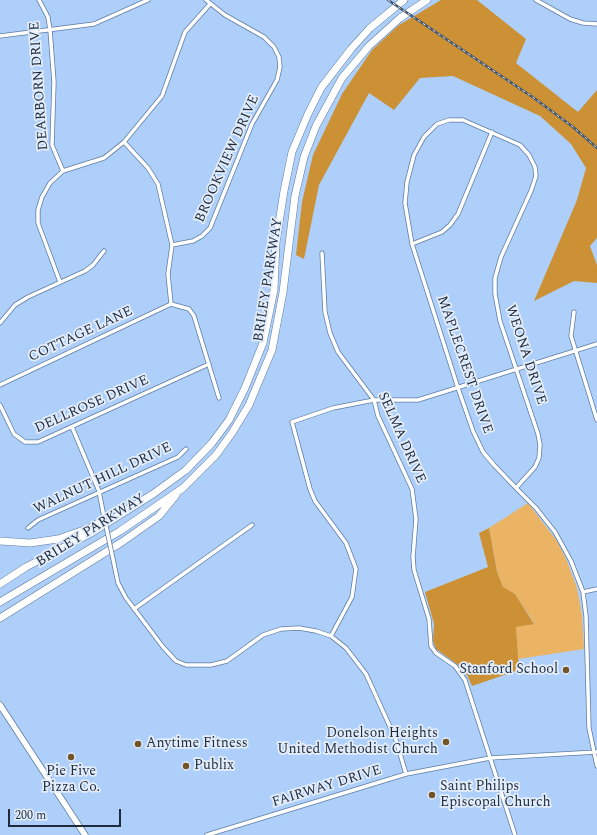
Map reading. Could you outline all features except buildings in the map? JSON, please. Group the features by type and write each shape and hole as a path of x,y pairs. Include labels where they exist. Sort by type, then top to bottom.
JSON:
{"highway":[{"name":"BRILEY PARKWAY","path":"0,584 26,567 91,533 138,504 186,470 212,443 229,420 245,388 263,342 274,290 276,242 292,152 321,88 351,49 370,28 404,0"},
{"name":"BRILEY PARKWAY","path":"0,602 120,531 183,488 216,455 232,433 249,405 272,350 283,292 295,196 304,157 316,126 342,78 361,55 383,32 427,0"},
{"path":"0,618 97,559 133,535 159,516 183,488"},
{"path":"0,541 30,543 58,539 90,528 113,515 138,504"}],"main road":[{"path":"0,705 85,835"}],"street":[{"name":"DEARBORN DRIVE","path":"39,0 48,17 50,30 54,82 52,145 63,171"},
{"path":"0,36 94,24 148,0"},
{"name":"BROOKVIEW DRIVE","path":"172,245 193,241 202,236 210,228 252,124 277,80 280,68 279,57 274,47 264,37 225,15 206,0"},
{"path":"536,0 570,19 583,23 597,24"},
{"path":"60,282 38,222 38,210 42,197 50,184 63,171 104,158 124,142 162,96 185,32 210,4"},
{"name":"MAPLECREST DRIVE","path":"492,132 463,120 449,120 437,124 424,137 414,155 407,182 405,203 412,244 473,431 483,452 536,508 555,532 571,561 583,592 586,616 589,728 597,766"},
{"path":"412,244 442,232 450,225 458,214 492,132"},
{"name":"WEONA DRIVE","path":"492,132 520,145 529,155 535,167 536,176 531,191 501,257 495,278 494,294 500,321 538,434 540,445 539,458 535,467 516,488"},
{"path":"124,142 148,168 158,184 172,245 168,274 171,304 189,309 194,316 219,398"},
{"path":"0,323 15,305 93,265 104,251"},
{"name":"SELMA DRIVE","path":"322,253 325,312 330,333 338,352 374,400 378,416 410,483 415,500 416,518 413,565 429,619 431,646 436,653 462,674 515,835"},
{"name":"COTTAGE LANE","path":"0,385 171,304"},
{"path":"574,312 571,336 597,420"},
{"path":"331,636 352,597 356,569 346,543 316,501 310,489 292,422 333,408 374,400 418,400 597,344"},
{"name":"DELLROSE DRIVE","path":"0,405 14,434 25,442 38,442 209,364"},
{"path":"72,427 99,491 113,559 121,589 134,609 163,647 176,661 186,665 212,665 227,661 263,635 281,629 299,628 316,631 331,636 346,648 366,674 396,740 406,774"},
{"name":"WALNUT HILL DRIVE","path":"28,528 38,520 99,491 178,457 186,449"},
{"path":"134,609 252,525"},
{"path":"583,592 597,589"},
{"name":"FAIRWAY DRIVE","path":"207,835 406,774 490,758 595,752"}],"shaded area":[{"path":"441,0 477,0 526,39 516,63 578,112 597,90 597,238 590,246 597,265 597,283 574,281 534,301 577,200 586,168 571,144 540,116 453,76 420,78 394,110 369,93 319,185 304,259 296,255 302,202 313,155 342,94 372,50 399,25"},
{"path":"528,503 557,541 567,561 577,588 582,615 584,649 518,659 516,627 534,623 515,594 503,587 497,572 489,528"},
{"path":"489,528 497,572 503,587 515,594 534,624 516,627 519,670 472,686 461,667 436,649 433,641 434,624 425,592 488,567 479,533"}],"railway":[{"path":"388,0 534,98 573,127 597,148"}],"place":[{"name":"Stanford School","path":"566,670"},
{"name":"Donelson Heights United Methodist Church","path":"446,742"},
{"name":"Anytime Fitness","path":"138,744"},
{"name":"Pie Five Pizza Co.","path":"71,757"},
{"name":"Publix","path":"186,766"},
{"name":"Saint Philips Episcopal Church","path":"432,795"}]}
